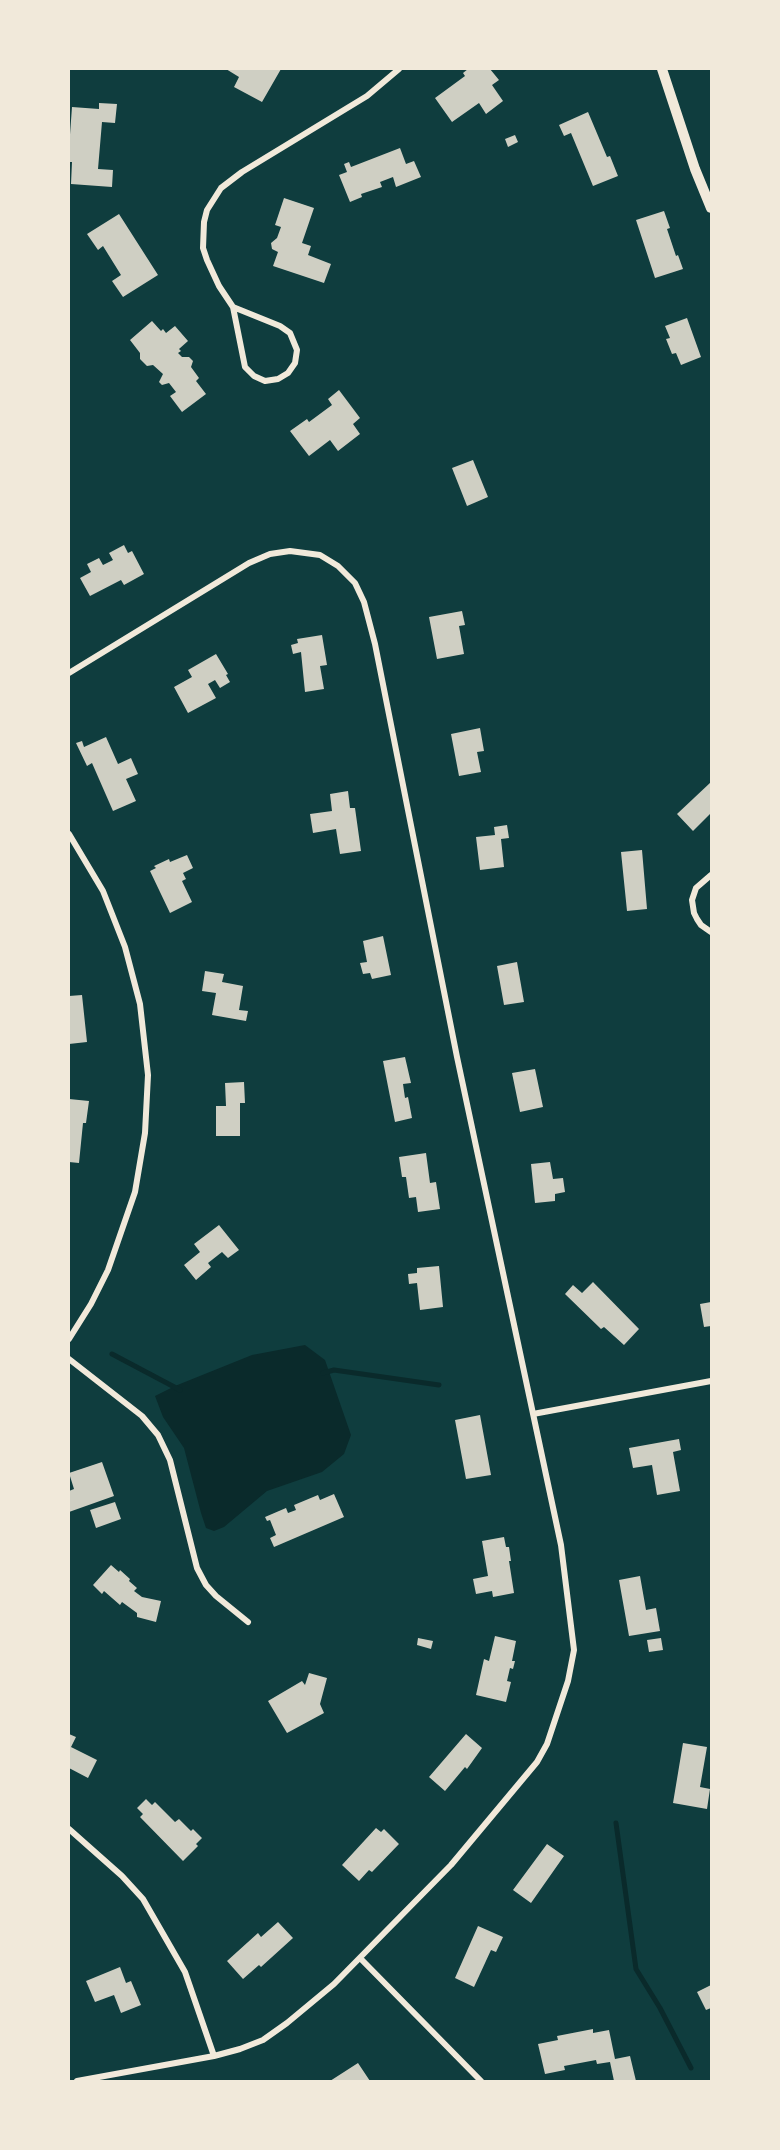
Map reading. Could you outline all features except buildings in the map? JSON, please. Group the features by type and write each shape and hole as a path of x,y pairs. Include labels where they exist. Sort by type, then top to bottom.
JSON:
{"main road":[{"path":"663,69 695,169 711,208"}],"street":[{"path":"233,307 280,326 290,333 297,350 295,363 288,373 278,379 265,381 254,376 245,367 233,307 219,286 203,248 204,222 213,199 221,188 242,172 360,100 399,69"},
{"path":"69,673 249,563 270,554 290,551 321,555 338,566 355,583 364,602 375,644 455,1045 561,1545 574,1650 565,1690 547,1744 537,1762 451,1866 334,1984 263,2040 240,2049 214,2056 77,2081"},
{"path":"69,834 103,891 125,946 140,1004 147,1076 145,1133 135,1192 108,1270 91,1304 69,1339"},
{"path":"711,874 696,888 692,900 694,914 711,932"},
{"path":"69,1359 142,1416 158,1435 170,1460 197,1568 206,1585 216,1596 248,1622"},
{"path":"533,1414 711,1381"},
{"path":"69,1829 122,1876 143,1899 185,1972 214,2056"},
{"path":"360,1958 481,2081"}],"water":[{"path":"305,1345 325,1360 351,1435 344,1454 322,1472 267,1491 224,1527 214,1531 206,1528 184,1448 163,1417 155,1396 252,1355"}],"waterway":[{"path":"112,1354 180,1390"},
{"path":"323,1373 334,1370 439,1385"},
{"path":"616,1823 636,1969 660,2008 691,2068"}]}
